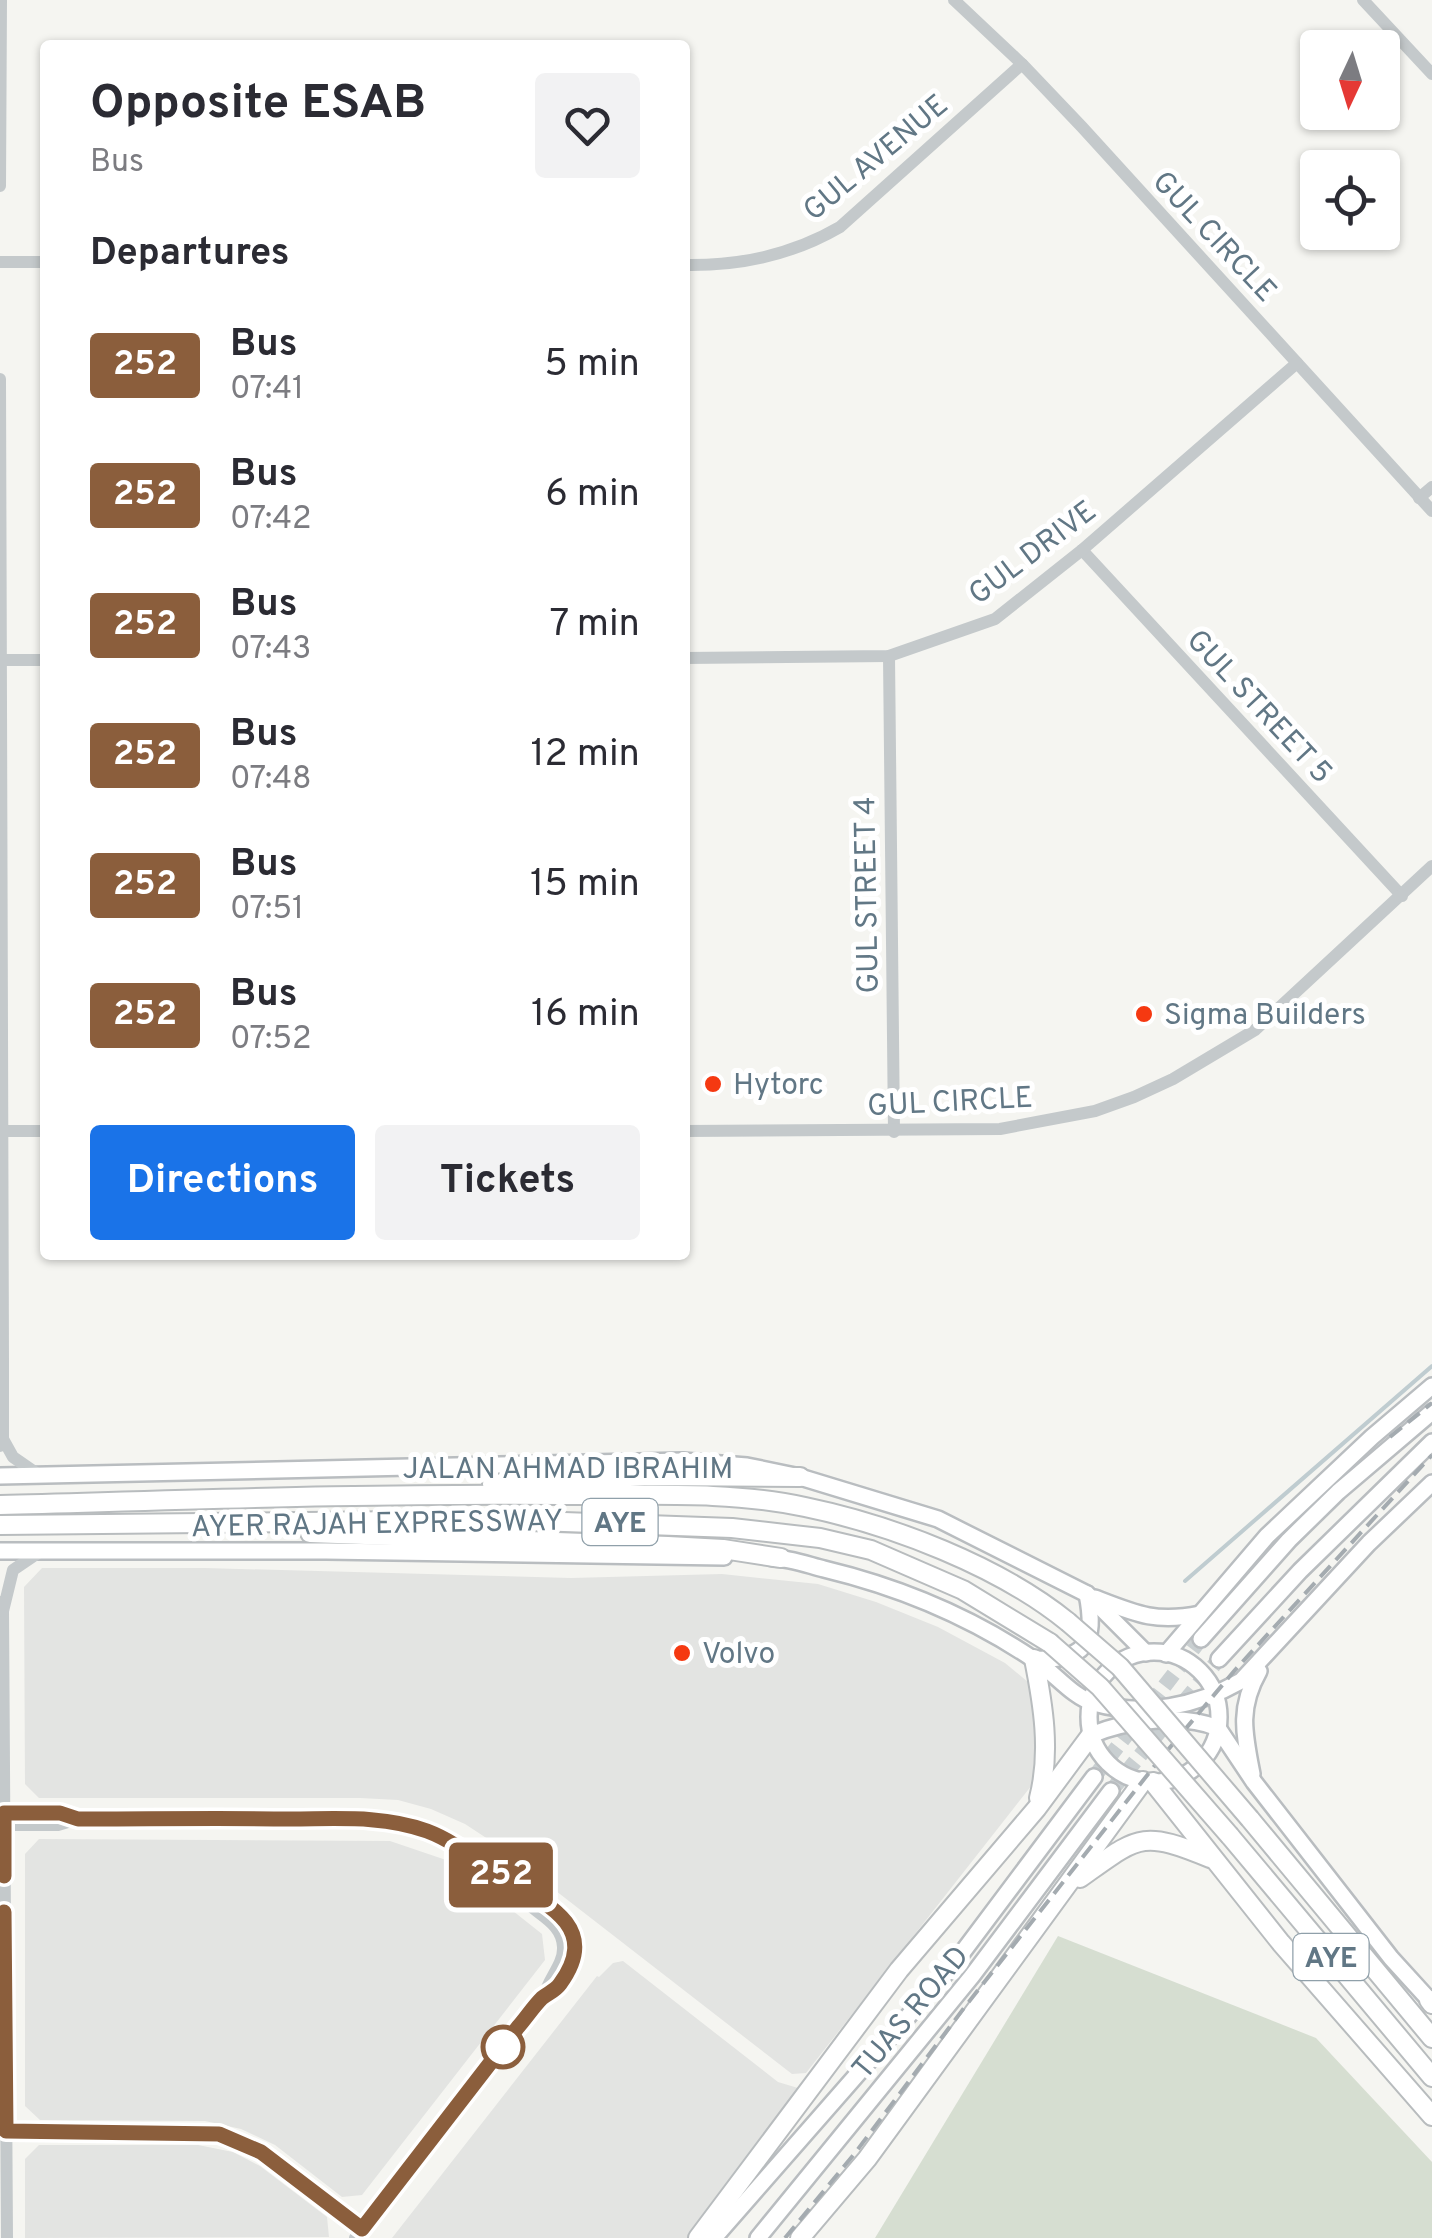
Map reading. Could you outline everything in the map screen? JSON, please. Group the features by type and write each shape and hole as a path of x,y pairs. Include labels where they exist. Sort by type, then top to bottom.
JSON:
{"highway":[{"path":"458,1493 510,1482 649,1476 800,1477"},
{"name":"AYER RAJAH EXPRESSWAY","path":"0,1505 458,1493 726,1497 803,1506 868,1524 994,1575 1049,1607 1120,1667 1432,2038"},
{"name":"AYER RAJAH EXPRESSWAY","path":"0,1526 618,1522 732,1528 820,1538 871,1550 964,1590 1050,1643 1100,1687 1432,2077"},
{"path":"165,1525 724,1549 780,1558"},
{"path":"1034,1659 1046,1771 1037,1808"},
{"path":"698,2238 899,1970 1037,1808 1091,1734"},
{"path":"800,2238 868,2159 1148,1781 1281,1943 1432,2116"},
{"path":"1068,1886 1123,1845 1150,1840 1178,1844 1214,1859"}],"main road":[{"path":"1166,1654 1267,1536 1432,1386"},
{"path":"1201,1639 1326,1504 1432,1412"},
{"path":"1219,1659 1300,1571 1432,1442"},
{"name":"JALAN AHMAD IBRAHIM","path":"0,1476 683,1461 747,1466 800,1477 938,1519 1087,1594 1146,1653"},
{"path":"0,1551 780,1558 893,1587 946,1610 1034,1659 1090,1703 1133,1710 1192,1703 1215,1696 1241,1681 1369,1543 1432,1483"},
{"path":"1087,1594 1148,1618 1172,1620 1200,1614"},
{"path":"1034,1659 1066,1658 1078,1655 1084,1648 1092,1618 1087,1594"},
{"path":"1254,1782 1245,1737 1248,1691 1283,1634"},
{"path":"1218,1728 1206,1756 1196,1766 1168,1780 1148,1781 1126,1775 1110,1765 1091,1734 1090,1703 1102,1677 1124,1659 1146,1653 1166,1654 1191,1664 1210,1684 1218,1728 1254,1782 1391,1958 1431,2002"},
{"path":"1091,1734 1113,1726 1198,1719 1218,1728"},
{"name":"TUAS ROAD","path":"714,2238 952,1965 1094,1777"},
{"name":"TUAS ROAD","path":"758,2238 972,1976 1111,1790"}],"street":[{"path":"0,186 1,0"},
{"name":"GUL CIRCLE","path":"954,0 1022,64 1432,512"},
{"path":"1364,0 1432,74"},
{"name":"GUL AVENUE","path":"690,265 770,257 817,241 840,227 1022,64"},
{"path":"0,262 40,262"},
{"name":"GUL DRIVE","path":"690,658 888,656 995,619 1082,550 1297,363"},
{"path":"0,378 2,1443 12,1457 41,1476"},
{"path":"1419,498 1432,487"},
{"name":"GUL STREET 5","path":"1082,550 1402,896"},
{"name":"GUL STREET 4","path":"888,656 894,1132"},
{"path":"1,660 40,660"},
{"name":"GUL CIRCLE","path":"690,1131 1000,1129 1095,1111 1173,1080 1255,1030 1432,866"},
{"path":"1,1131 40,1131"},
{"path":"7,2238 3,2131 2,1606 13,1570 40,1552"},
{"path":"2,1819 60,1813 78,1819 379,1819 430,1832 458,1846 508,1882 532,1892 564,1918 576,1949 573,1963 557,1988 544,1996 358,2233 261,2152 219,2134 3,2131"}],"shaded area":[{"path":"42,1568 205,1568 571,1578 722,1574 818,1584 938,1627 1005,1663 1034,1687 1039,1776 806,2073 792,2074 494,1843 431,1809 398,1800 360,1798 39,1798 25,1784 24,1587"},
{"path":"39,1839 390,1841 446,1860 470,1877 542,1934 545,1960 362,2195 342,2197 275,2145 241,2129 205,2121 40,2120 25,2106 25,1854"},
{"path":"1058,1936 1316,2038 1432,2162 1432,2238 875,2238"},
{"path":"623,1961 778,2082 798,2088 721,2204 689,2238 392,2238 597,1976 613,1963"},
{"path":"39,2145 198,2145 233,2152 260,2166 327,2217 329,2237 25,2238 25,2159"}],"waterway":[{"path":"1185,1581 1432,1366"}],"tunnel":[{"path":"1094,1777 1201,1639"},
{"path":"1111,1791 1219,1659"}],"railway":[{"path":"1390,1437 1432,1403"},
{"path":"785,2238 1156,1764 1235,1670 1432,1455"}],"bus line":[{"name":"252","path":"4,1876 4,1813 60,1813 78,1819 379,1819 430,1832 458,1846 508,1882 532,1892 564,1918 576,1949 573,1963 557,1988 544,1996 518,2027 362,2229 261,2152 219,2134 6,2131 4,1912"}],"place":[{"name":"Sigma Builders","path":"1144,1014"},
{"name":"Hytorc","path":"713,1084"},
{"name":"Volvo","path":"682,1653"}]}
